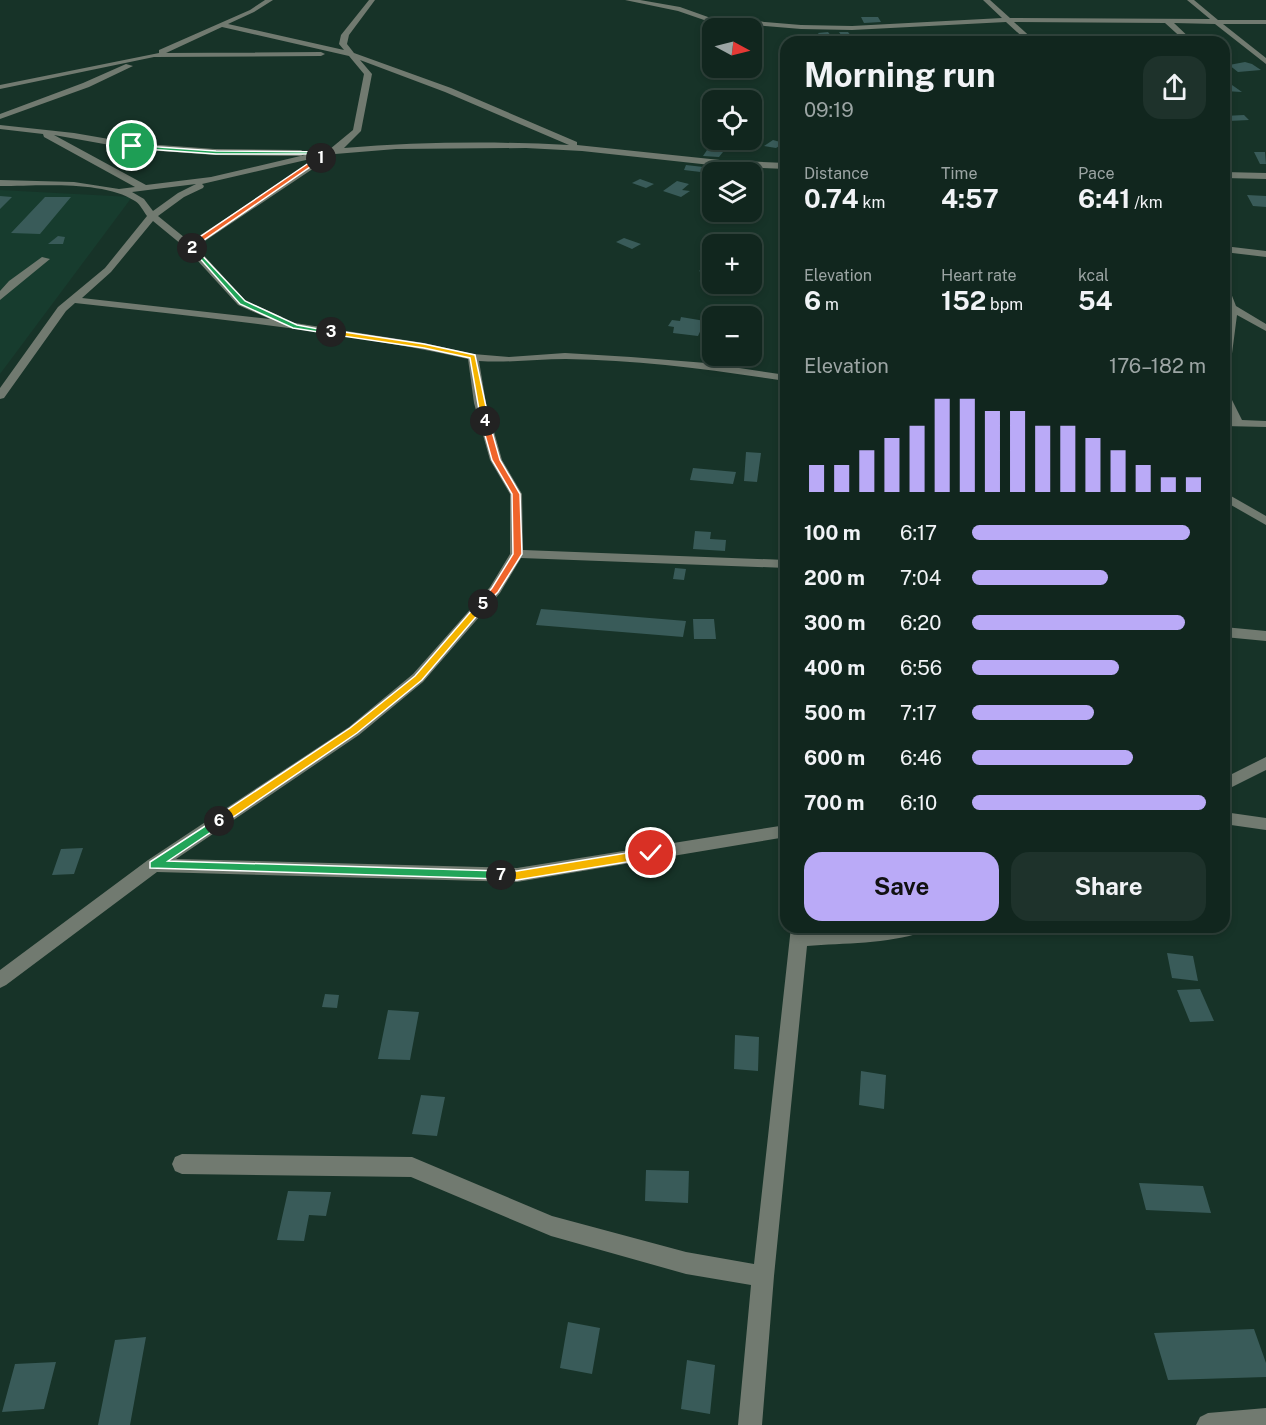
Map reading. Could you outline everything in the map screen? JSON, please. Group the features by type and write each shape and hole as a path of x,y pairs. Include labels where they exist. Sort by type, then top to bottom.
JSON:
{"street":[{"path":"0,117 86,86 222,25 270,0"},
{"path":"190,247 328,152 347,142 357,130 368,74 343,44 345,35 372,0"},
{"path":"628,0 680,9 707,19 769,25 852,28 1009,20 1266,22"},
{"path":"986,0 1026,36"},
{"path":"1190,0 1266,62"},
{"path":"1168,22 1183,36"},
{"path":"222,25 351,54 448,90 582,148"},
{"path":"0,87 154,55 351,54"},
{"path":"0,107 144,188"},
{"path":"0,127 132,146 216,152 328,152 396,146 526,145 582,148 720,163 780,166"},
{"path":"0,183 79,186 120,191 211,180 328,152"},
{"path":"1230,175 1266,176"},
{"path":"0,396 62,309 108,270 152,216 181,195 211,180"},
{"path":"120,191 141,201 152,216 190,247 242,303 295,327"},
{"path":"1230,250 1266,254"},
{"path":"0,297 13,283 45,259"},
{"path":"75,300 295,327 424,346 473,357 509,360 565,356 631,360 706,366 780,377"},
{"path":"1230,303 1232,308 1230,339"},
{"path":"1232,308 1266,328"},
{"path":"0,980 154,865 354,731 418,678 495,590 517,554 516,494 496,460 480,403 473,357"},
{"path":"1230,408 1238,423"},
{"path":"1230,423 1266,424"},
{"path":"1230,499 1266,520"},
{"path":"517,554 780,564"},
{"path":"1230,633 1266,636"},
{"path":"1230,781 1266,763"},
{"path":"1230,819 1266,824"},
{"path":"154,865 517,875 780,832"},
{"path":"750,1425 763,1276 799,933"},
{"path":"182,1164 412,1167 551,1226 686,1263 763,1276"},
{"path":"1208,1425 1266,1420"}],"shaded area":[{"path":"0,190 132,197 0,374"}],"building":[{"path":"861,17 878,17 881,22 864,23"},
{"path":"828,32 831,36 820,36 818,33"},
{"path":"839,32 848,32 851,36 842,36"},
{"path":"1245,62 1261,70 1238,72 1230,65"},
{"path":"1230,85 1232,85 1242,92 1230,91"},
{"path":"1244,115 1249,120 1230,121 1230,116"},
{"path":"773,140 780,142 780,146 776,148 764,146"},
{"path":"707,150 723,152 719,157 703,156"},
{"path":"1254,152 1265,152 1266,164 1260,164"},
{"path":"686,165 702,167 702,172 684,170"},
{"path":"640,179 654,184 646,188 632,183"},
{"path":"677,181 689,184 682,190 690,191 681,197 663,191"},
{"path":"1247,195 1266,196 1266,207 1253,206"},
{"path":"0,196 12,197 0,209"},
{"path":"45,197 71,197 40,234 11,233"},
{"path":"58,236 65,237 63,244 48,244"},
{"path":"624,238 641,244 632,249 616,242"},
{"path":"681,317 702,320 698,336 673,333 674,327 668,326 672,320 680,321"},
{"path":"746,452 761,453 757,482 744,481"},
{"path":"693,468 736,472 733,484 690,480"},
{"path":"695,531 711,532 710,539 726,540 725,551 693,549"},
{"path":"675,568 686,569 684,580 673,579"},
{"path":"541,609 686,621 683,637 536,625"},
{"path":"693,619 714,619 716,639 694,639"},
{"path":"83,848 74,874 52,875 61,849"},
{"path":"1167,953 1193,956 1198,981 1172,978"},
{"path":"1200,989 1214,1021 1190,1022 1177,990"},
{"path":"325,994 339,995 337,1008 322,1007"},
{"path":"388,1010 419,1012 410,1060 378,1059"},
{"path":"735,1035 759,1037 758,1071 734,1069"},
{"path":"861,1071 886,1075 884,1109 859,1105"},
{"path":"421,1095 445,1097 437,1136 412,1134"},
{"path":"646,1170 689,1171 688,1203 645,1201"},
{"path":"1139,1183 1203,1186 1211,1213 1146,1210"},
{"path":"288,1191 331,1192 326,1216 309,1215 304,1241 277,1240"},
{"path":"568,1322 600,1328 592,1374 560,1368"},
{"path":"1254,1329 1266,1363 1266,1377 1168,1380 1154,1333"},
{"path":"146,1337 130,1425 98,1425 115,1340"},
{"path":"687,1360 715,1365 710,1414 681,1409"},
{"path":"56,1362 44,1409 2,1412 15,1364"}],"route":[{"path":"132,146 216,152 328,152 190,247 242,303 295,327 424,346 473,357 480,403 496,460 516,494 517,554 495,590 418,678 354,731 154,865 517,875 651,853"}]}
